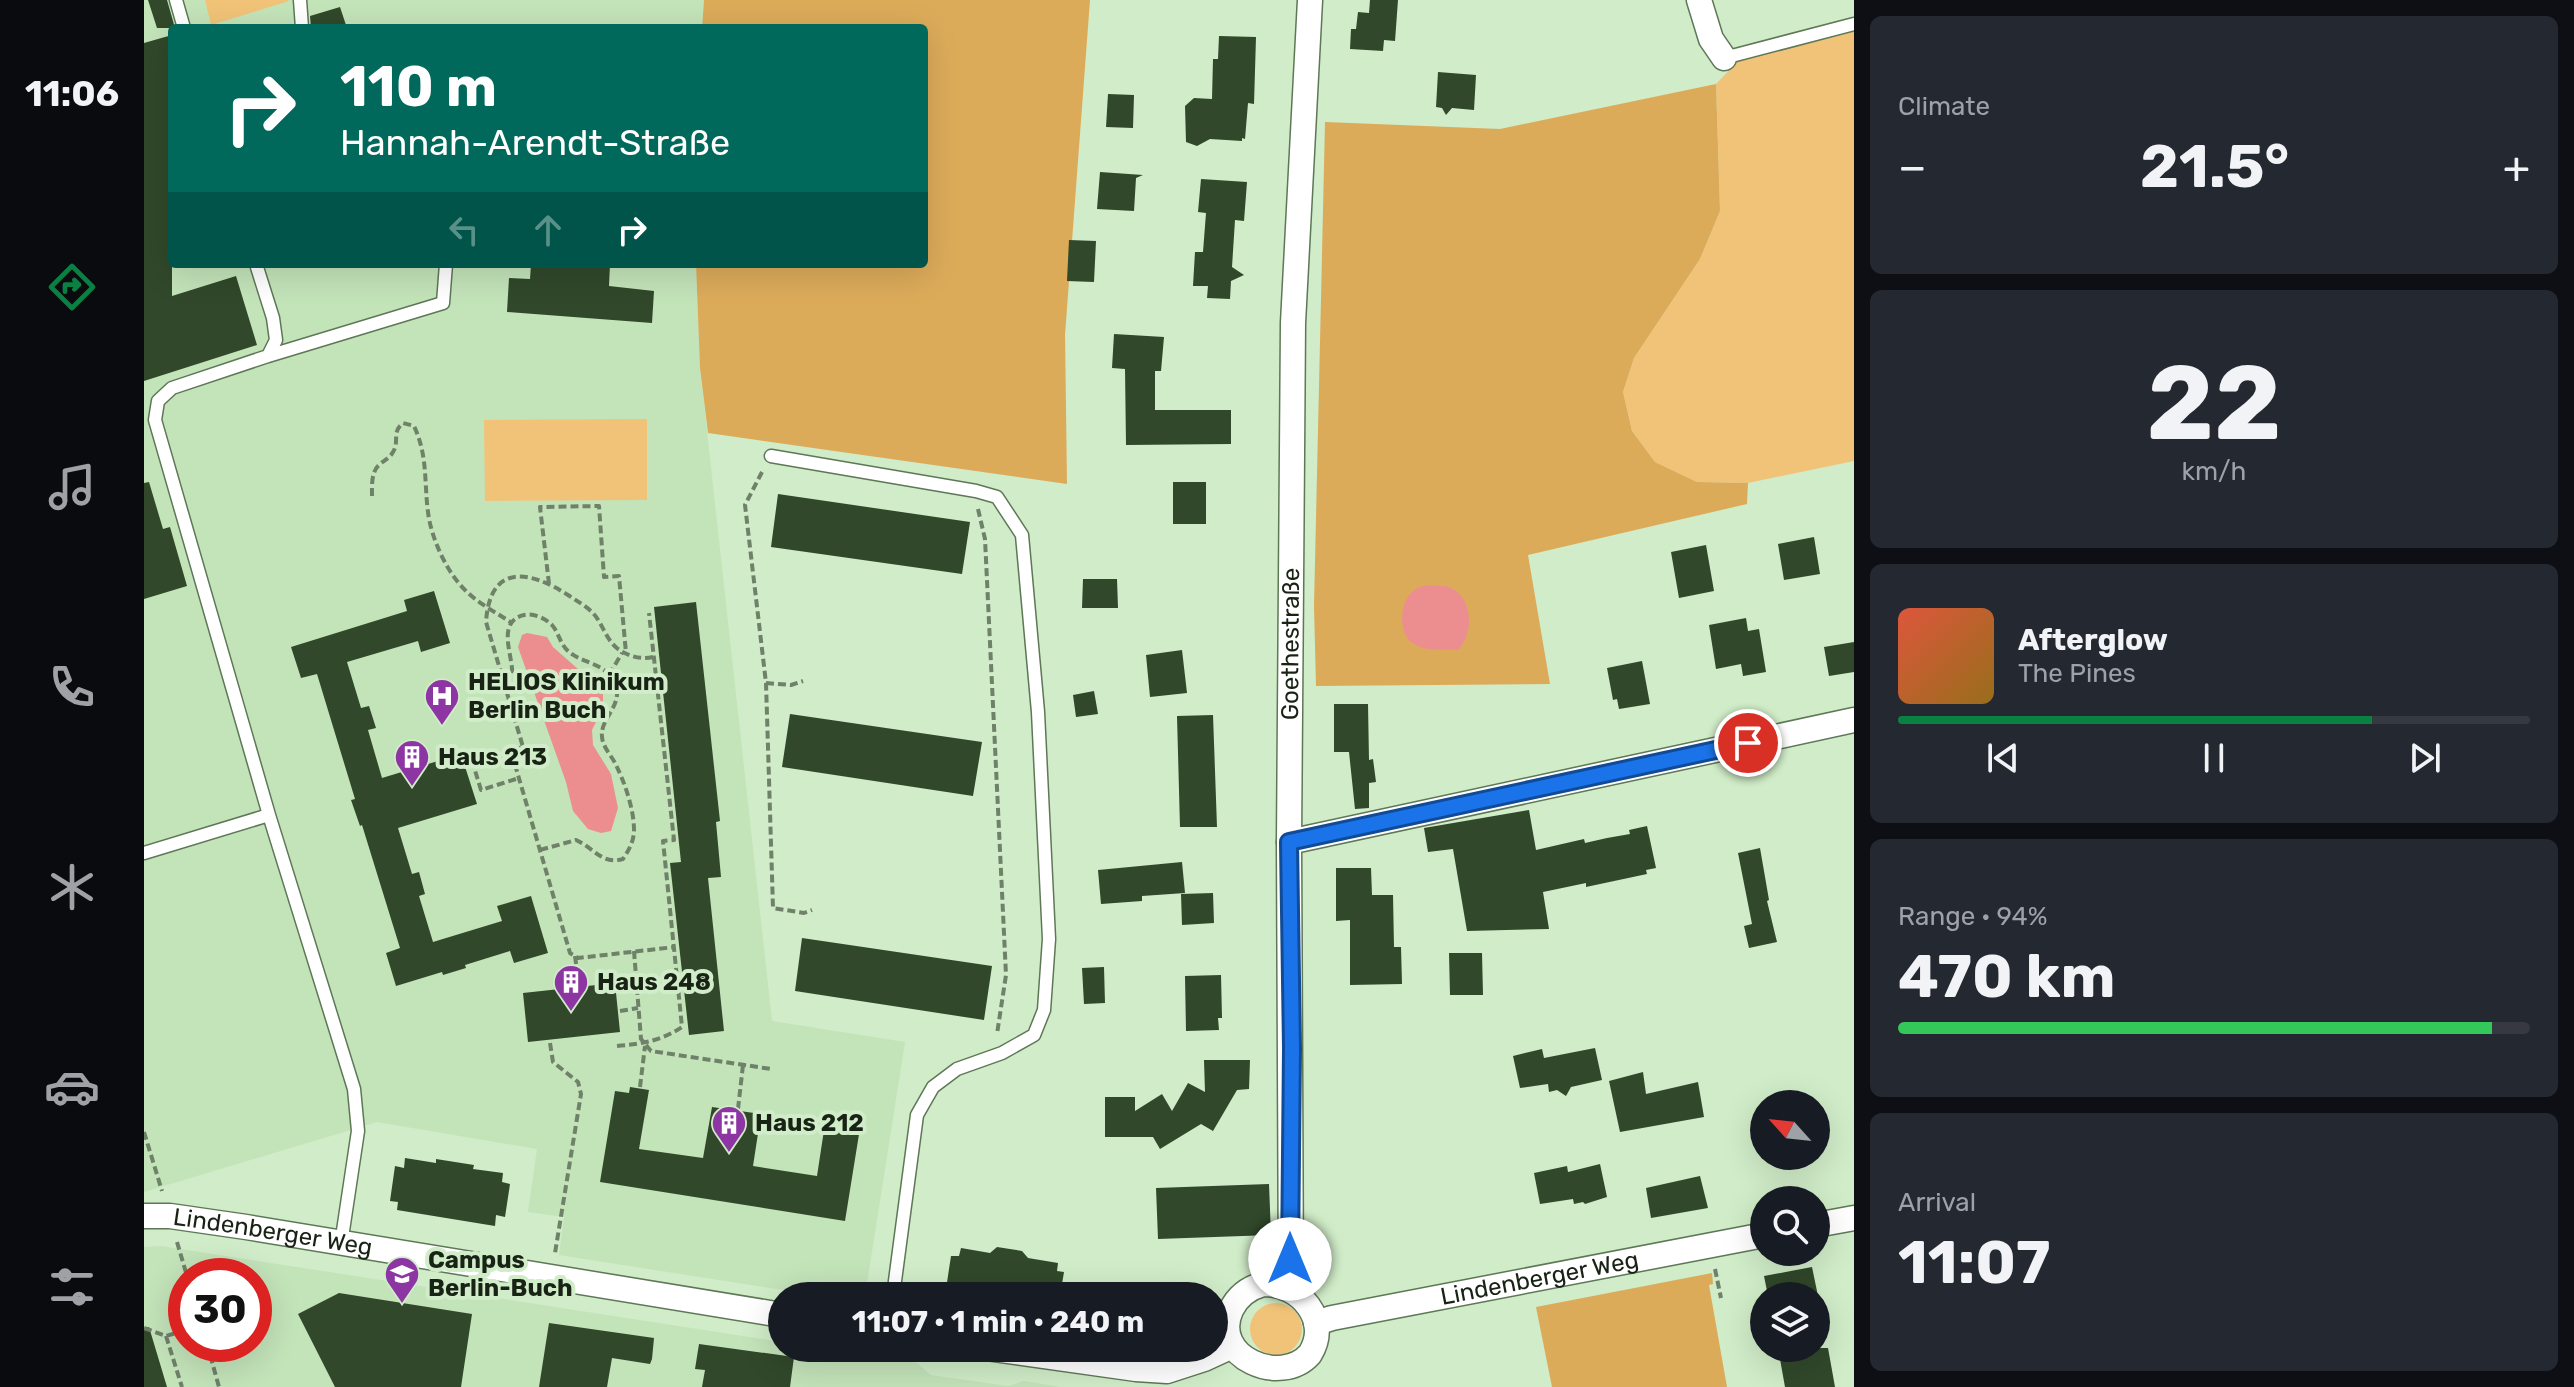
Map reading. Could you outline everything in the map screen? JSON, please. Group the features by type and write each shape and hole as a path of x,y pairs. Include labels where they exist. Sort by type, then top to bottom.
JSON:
{"street":[{"name":"Goethestraße","path":"1291,1288 1289,842 1293,323 1310,0"},
{"path":"1699,0 1711,39 1724,58"},
{"path":"1289,842 1854,720"},
{"name":"Lindenberger Weg","path":"144,1216 170,1216 768,1313"},
{"path":"1830,1222 1854,1218"},
{"name":"Lindenberger Weg","path":"1316,1323 1750,1238"},
{"path":"1263,1284 1277,1284 1291,1288 1305,1301 1316,1323 1312,1349 1299,1375 1260,1372 1251,1367 1230,1347 1226,1323 1244,1292 1263,1284"},
{"path":"1086,1362 1167,1371 1195,1362"}],"lane":[{"path":"176,0 183,24"},
{"path":"300,0 302,24"},
{"path":"1724,58 1854,24"},
{"path":"257,268 273,318 276,340 268,356"},
{"path":"341,1244 358,1131 354,1089 269,815 155,420 158,401 172,388 443,303 446,268"},
{"path":"771,456 997,497 1022,535 1038,712 1049,939 1044,1010 1034,1035 1002,1053 957,1069 933,1087 917,1115 895,1282"},
{"path":"144,853 269,815"}],"path":[{"path":"372,496 376,466 393,452 397,444 396,429 403,423 414,426 420,439 427,482 428,514 453,574 466,591 512,623"},
{"path":"771,456 745,505 766,683 773,908 804,913 812,910"},
{"path":"977,504 986,555 1006,963 996,1041"},
{"path":"549,584 540,507 599,506 604,577 619,576 624,652 609,675"},
{"path":"519,778 481,790 473,764 523,747 486,622 492,592 506,579 527,575 549,584 595,614 611,642 624,652 645,659 653,657"},
{"path":"617,1046 646,1044 682,1027 663,841 674,840 649,613"},
{"path":"502,675 512,675 507,641 512,623 528,614 551,624 565,649 574,656 586,659 609,675 616,684 618,696 605,722 602,737 626,793 634,831 631,846 623,859 613,862 576,840 540,850"},
{"path":"766,683 791,685 803,681"},
{"path":"511,751 570,953 578,958 675,947"},
{"path":"634,951 641,1039 651,1051 771,1069"},
{"path":"574,956 579,985"},
{"path":"620,1011 639,1008"},
{"path":"550,1043 553,1062 578,1082 581,1094 554,1260"},
{"path":"640,1087 646,1044"},
{"path":"738,1109 743,1065"},
{"path":"144,1132 182,1258"},
{"path":"1715,1267 1721,1298"},
{"path":"144,1328 166,1336 182,1387"},
{"path":"212,1362 219,1387"}],"shaded area":[{"name":"HELIOS Klinikum Berlin Buch","path":"144,0 704,0 702,24 168,24 168,268 696,268 700,368 772,1021 905,1042 867,1282 768,1282 768,1288 559,1255 564,1217 528,1212 537,1149 377,1122 144,1192"},
{"path":"205,0 289,1 214,24 211,24"},
{"path":"704,0 1090,0 1065,335 1067,484 708,433 700,368 696,268 928,268 928,24 702,24"},
{"path":"1854,29 1854,461 1748,483 1697,482 1655,462 1632,431 1623,392 1634,358 1700,259 1720,211 1716,84 1738,61"},
{"path":"1716,84 1720,211 1700,259 1634,358 1623,392 1632,431 1655,462 1697,482 1748,483 1747,504 1528,555 1550,684 1316,686 1314,606 1325,122 1500,129"},
{"path":"647,419 647,500 485,501 484,420"},
{"path":"1429,585 1449,587 1457,592 1467,607 1469,626 1458,650 1424,648 1414,644 1405,634 1402,619 1408,597 1416,589"},
{"path":"522,635 547,637 553,647 603,691 603,708 592,730 593,745 611,774 618,808 611,831 601,833 588,829 573,811 566,782 518,647"},
{"name":"Campus Berlin-Buch","path":"161,1246 239,1258 168,1258 168,1362 272,1362 272,1263 768,1340 768,1362 910,1362 917,1363 931,1375 1008,1386 1024,1381 1061,1387 144,1387 144,1247"},
{"path":"1712,1273 1713,1284 1709,1285 1727,1387 1552,1387 1536,1307"},
{"path":"1276,1303 1294,1311 1302,1329 1294,1347 1276,1355 1258,1347 1250,1329 1258,1311"}],"building":[{"path":"148,0 167,0 174,24 168,24 168,28 157,28"},
{"path":"1370,0 1398,0 1395,41 1384,40 1383,51 1350,49 1351,29 1356,29 1358,12 1369,13"},
{"path":"340,7 346,24 311,24 310,16"},
{"path":"168,36 168,268 172,268 172,296 236,276 257,345 144,381 144,43"},
{"path":"1219,36 1256,37 1254,104 1248,103 1245,139 1210,139 1197,146 1186,142 1185,106 1194,98 1212,99 1213,59 1218,59"},
{"path":"1438,72 1476,75 1474,110 1452,108 1446,115 1442,108 1436,107"},
{"path":"1108,94 1134,95 1133,128 1106,127"},
{"path":"1100,172 1143,175 1136,178 1134,211 1097,209"},
{"path":"1201,179 1247,182 1244,221 1235,220 1232,267 1244,275 1231,281 1230,299 1207,298 1208,286 1193,286 1195,252 1203,252 1206,213 1198,212"},
{"path":"1069,240 1096,241 1094,282 1067,281"},
{"path":"531,268 610,268 609,286 654,291 652,323 507,312 509,278 530,279"},
{"path":"1114,334 1164,337 1161,371 1155,371 1155,410 1231,410 1231,444 1126,445 1125,369 1112,368"},
{"path":"149,482 163,529 170,527 187,586 144,599 144,483"},
{"path":"1173,482 1206,482 1206,524 1173,524"},
{"path":"778,494 970,522 962,574 771,547"},
{"path":"1814,537 1820,574 1784,580 1778,544"},
{"path":"1706,545 1714,591 1679,598 1671,552"},
{"path":"1083,579 1117,579 1118,608 1082,608"},
{"name":"Haus 213","path":"434,591 450,643 421,652 418,641 347,662 361,708 369,706 376,728 368,730 382,778 461,754 477,804 398,828 412,874 419,872 425,894 419,896 433,942 502,921 497,906 531,896 548,953 514,963 510,951 465,965 466,968 396,986 386,953 400,948 362,825 351,800 355,799 317,674 301,678 291,647 407,611 404,600"},
{"path":"696,602 720,821 716,822 721,877 708,878 724,1031 689,1035 670,863 681,862 654,607"},
{"path":"1746,618 1748,631 1759,629 1766,672 1743,676 1741,664 1716,669 1709,625"},
{"path":"1854,642 1854,672 1829,676 1824,647"},
{"path":"1182,650 1187,693 1150,697 1146,655"},
{"path":"1642,661 1650,704 1619,709 1617,699 1613,700 1607,668"},
{"path":"1094,691 1098,714 1076,717 1073,695"},
{"path":"1334,704 1368,704 1369,760 1373,759 1376,782 1369,783 1369,808 1355,809 1349,752 1334,752"},
{"path":"790,714 982,742 973,796 782,767"},
{"path":"1213,715 1217,827 1180,827 1177,716"},
{"path":"1529,810 1536,850 1584,839 1585,843 1630,834 1629,830 1647,826 1656,868 1646,870 1647,874 1586,887 1586,883 1543,892 1549,929 1467,931 1453,849 1428,852 1424,828"},
{"path":"1760,848 1767,901 1777,942 1749,948 1744,926 1752,924 1738,853"},
{"path":"1182,862 1185,893 1142,896 1142,901 1101,904 1098,870"},
{"path":"1336,868 1371,868 1372,895 1393,895 1394,947 1401,947 1402,984 1350,985 1350,920 1336,921"},
{"path":"1213,893 1214,923 1182,925 1181,894"},
{"path":"802,938 992,966 984,1020 795,991"},
{"path":"1449,953 1482,953 1483,995 1450,995"},
{"path":"1104,967 1105,1003 1084,1004 1082,968"},
{"path":"1221,975 1222,1018 1218,1018 1219,1030 1186,1031 1185,976"},
{"name":"Haus 248","path":"615,983 620,1032 528,1042 523,993"},
{"path":"1595,1048 1602,1080 1571,1087 1566,1096 1557,1090 1549,1092 1548,1084 1520,1088 1513,1056 1542,1049 1544,1058"},
{"path":"1204,1060 1250,1060 1249,1089 1237,1090 1213,1131 1201,1124 1160,1149 1153,1137 1105,1137 1105,1097 1135,1097 1135,1111 1162,1094 1172,1111 1188,1083 1205,1092"},
{"path":"1643,1072 1646,1094 1698,1082 1704,1117 1620,1132 1609,1081"},
{"name":"Haus 212","path":"630,1087 649,1090 639,1149 703,1158 712,1107 761,1114 753,1166 817,1176 826,1117 860,1128 845,1221 600,1182 615,1091 629,1093"},
{"path":"405,1158 436,1163 436,1159 503,1173 502,1182 510,1184 505,1217 496,1215 495,1226 397,1210 398,1202 390,1201 395,1166 404,1168"},
{"path":"1600,1164 1607,1197 1585,1204 1574,1204 1573,1199 1540,1204 1534,1173 1567,1166 1568,1172"},
{"path":"1700,1176 1708,1208 1651,1218 1646,1188"},
{"path":"1269,1184 1271,1235 1158,1239 1156,1188"},
{"path":"997,1247 1022,1251 1028,1258 1058,1263 1057,1271 1064,1272 1062,1282 947,1282 951,1256 959,1256 961,1248 990,1253"},
{"path":"1812,1267 1815,1282 1765,1282 1764,1276"},
{"path":"339,1293 472,1314 461,1387 335,1387 298,1314"},
{"path":"549,1323 654,1338 652,1359 650,1364 612,1358 607,1387 539,1387"},
{"path":"149,1327 167,1387 144,1387 144,1328"},
{"path":"699,1344 768,1353 768,1362 793,1362 790,1387 702,1387 705,1370 695,1369"},
{"path":"1830,1359 1835,1387 1785,1387 1781,1362 1830,1362"}],"place":[{"name":"HELIOS Klinikum Berlin Buch","path":"442,727"},
{"name":"Haus 213","path":"412,788"},
{"name":"Haus 248","path":"571,1013"},
{"name":"Haus 212","path":"729,1154"},
{"name":"Campus Berlin-Buch","path":"402,1305"}],"route":[{"path":"1290,1259 1292,1048 1289,842 1748,743"}]}
